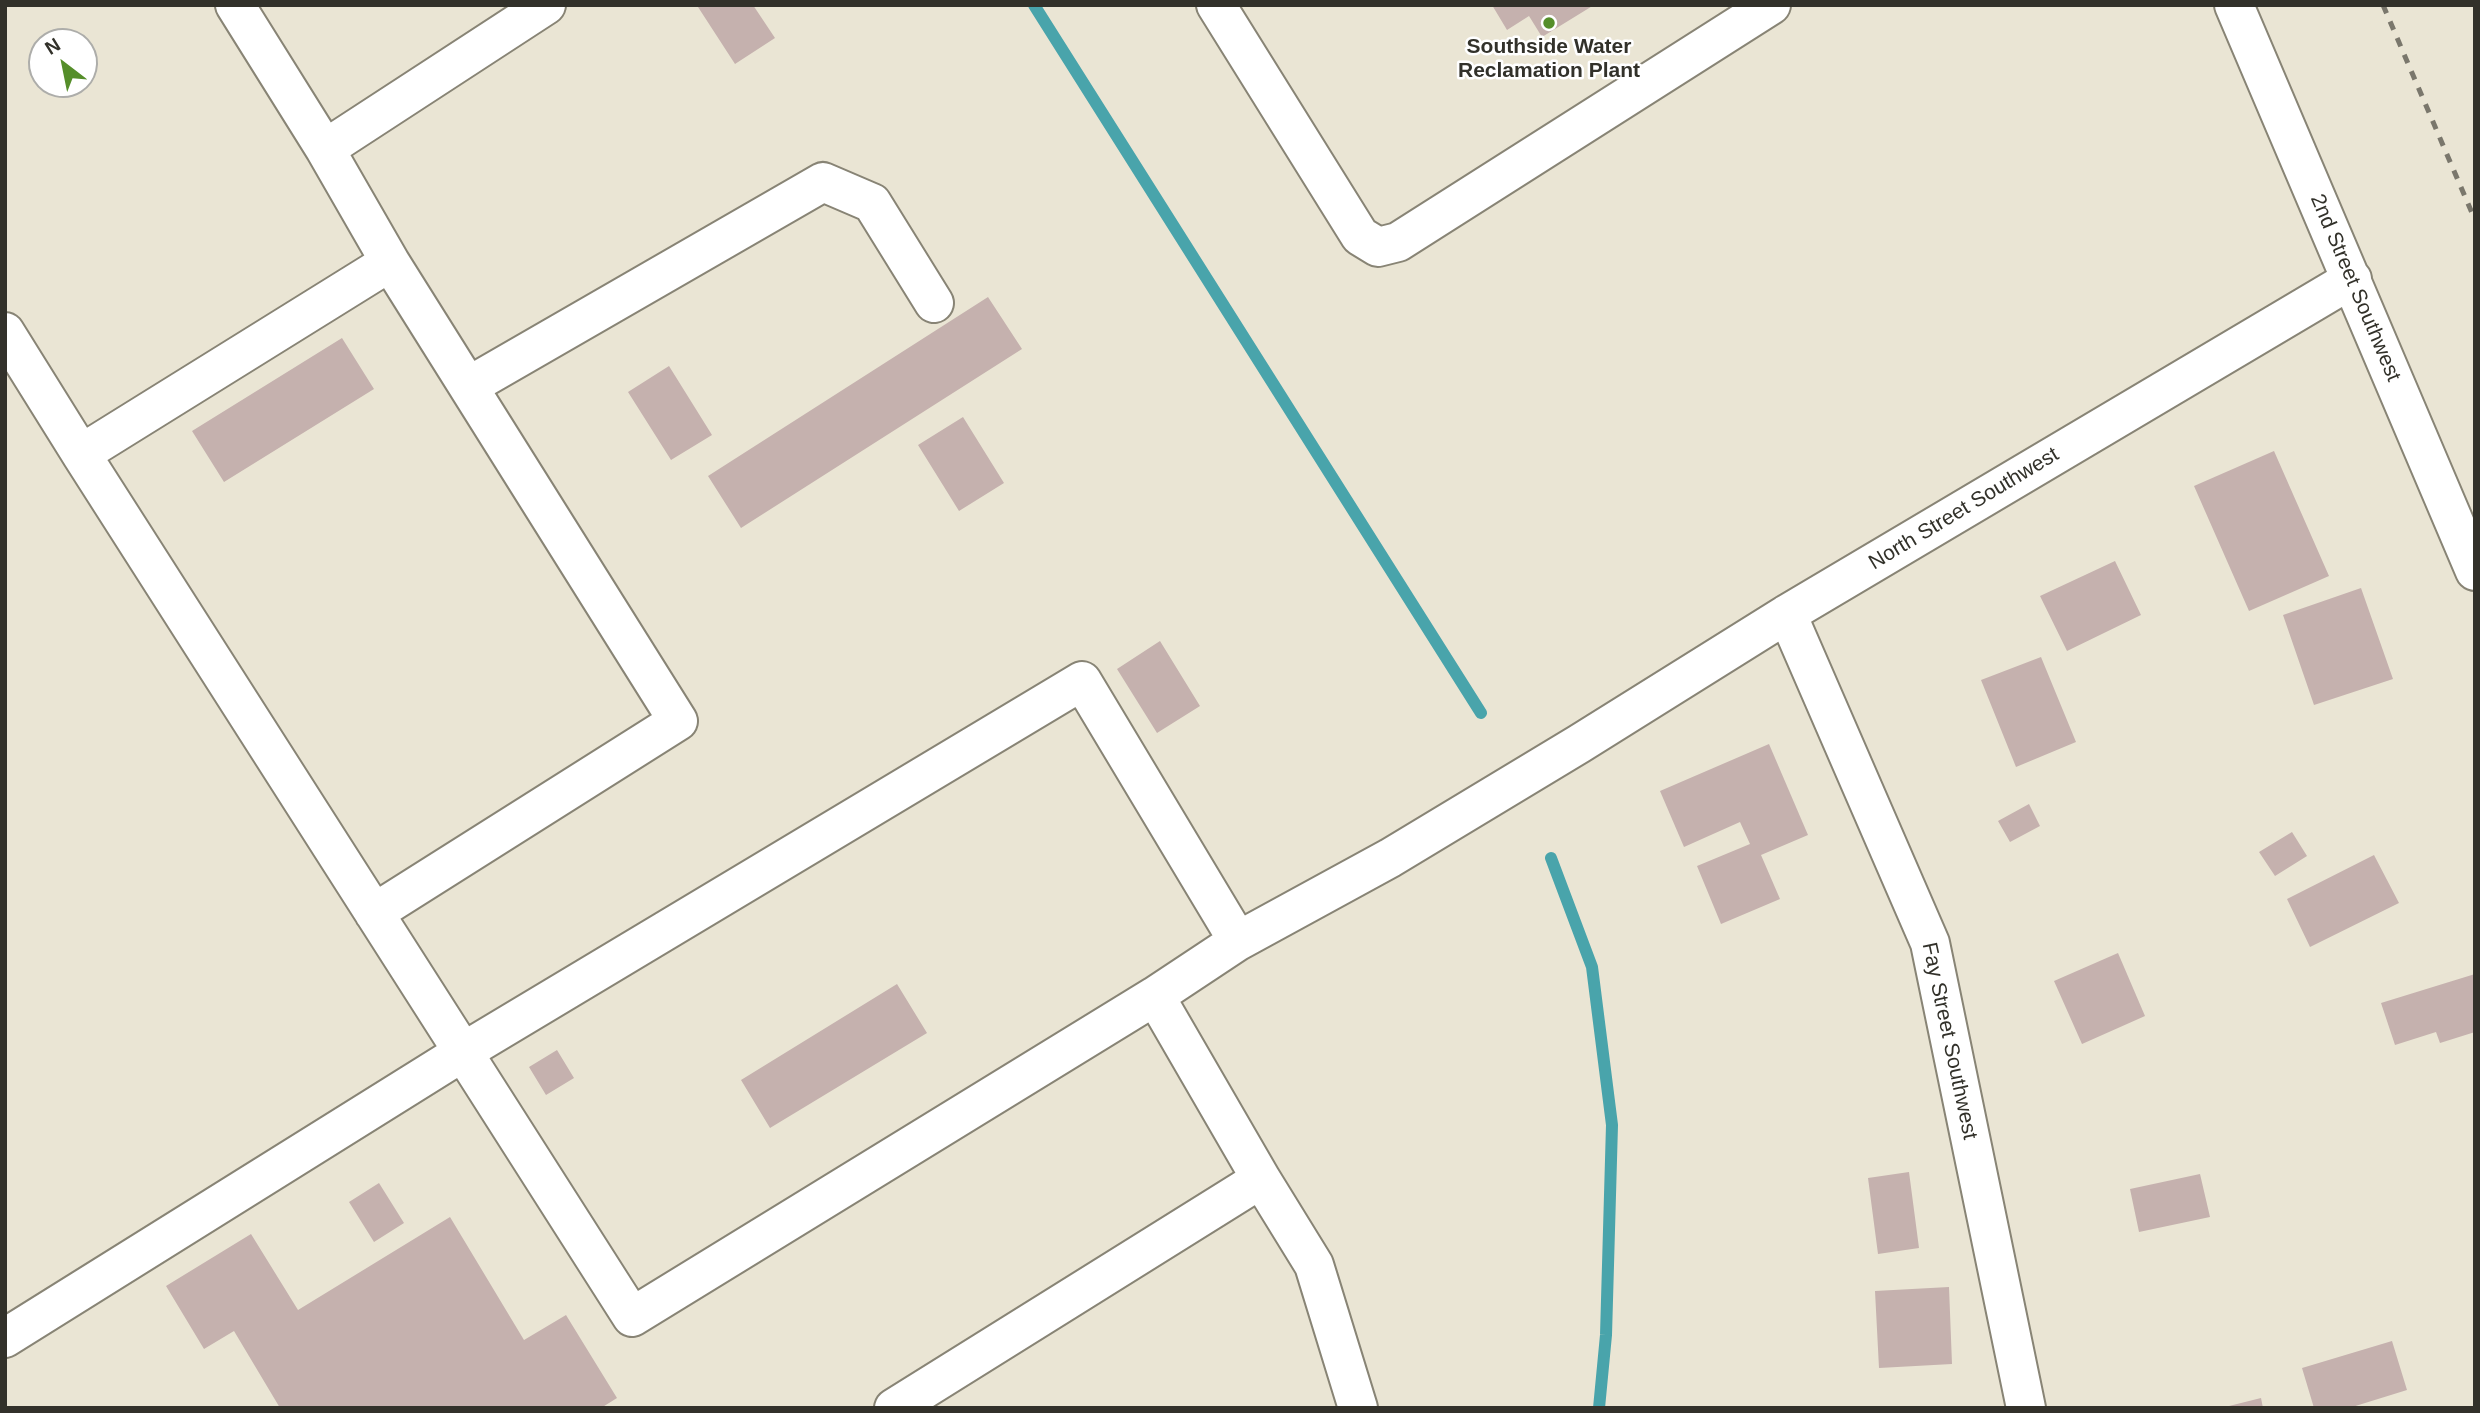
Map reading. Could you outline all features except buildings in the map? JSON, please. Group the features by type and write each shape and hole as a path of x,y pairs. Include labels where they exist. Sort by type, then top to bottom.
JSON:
{"street":[{"path":"235,5 325,149 390,262 678,721 374,913"},
{"path":"325,149 546,5"},
{"path":"1216,5 1360,236 1377,247 1398,242 1771,5"},
{"name":"2nd Street Southwest","path":"2234,5 2475,571"},
{"path":"469,386 823,182 872,203 934,303"},
{"path":"81,454 390,262"},
{"name":"North Street Southwest","path":"463,1052 632,1317 1155,996 1238,941 1390,858 1787,614 2352,279"},
{"path":"5,332 463,1052"},
{"name":"Fay Street Southwest","path":"1787,614 1930,943 2026,1408"},
{"path":"5,1338 463,1052 1082,681 1238,941"},
{"path":"1155,996 1314,1265 1358,1408"},
{"path":"894,1408 1261,1179"}],"waterway":[{"path":"1034,5 1481,713"},
{"path":"1551,858 1592,967 1612,1125 1606,1335 1599,1408"}],"railway":[{"path":"2383,5 2475,220"}],"place":[{"name":"Southside Water Reclamation Plant","path":"1549,23"}]}
